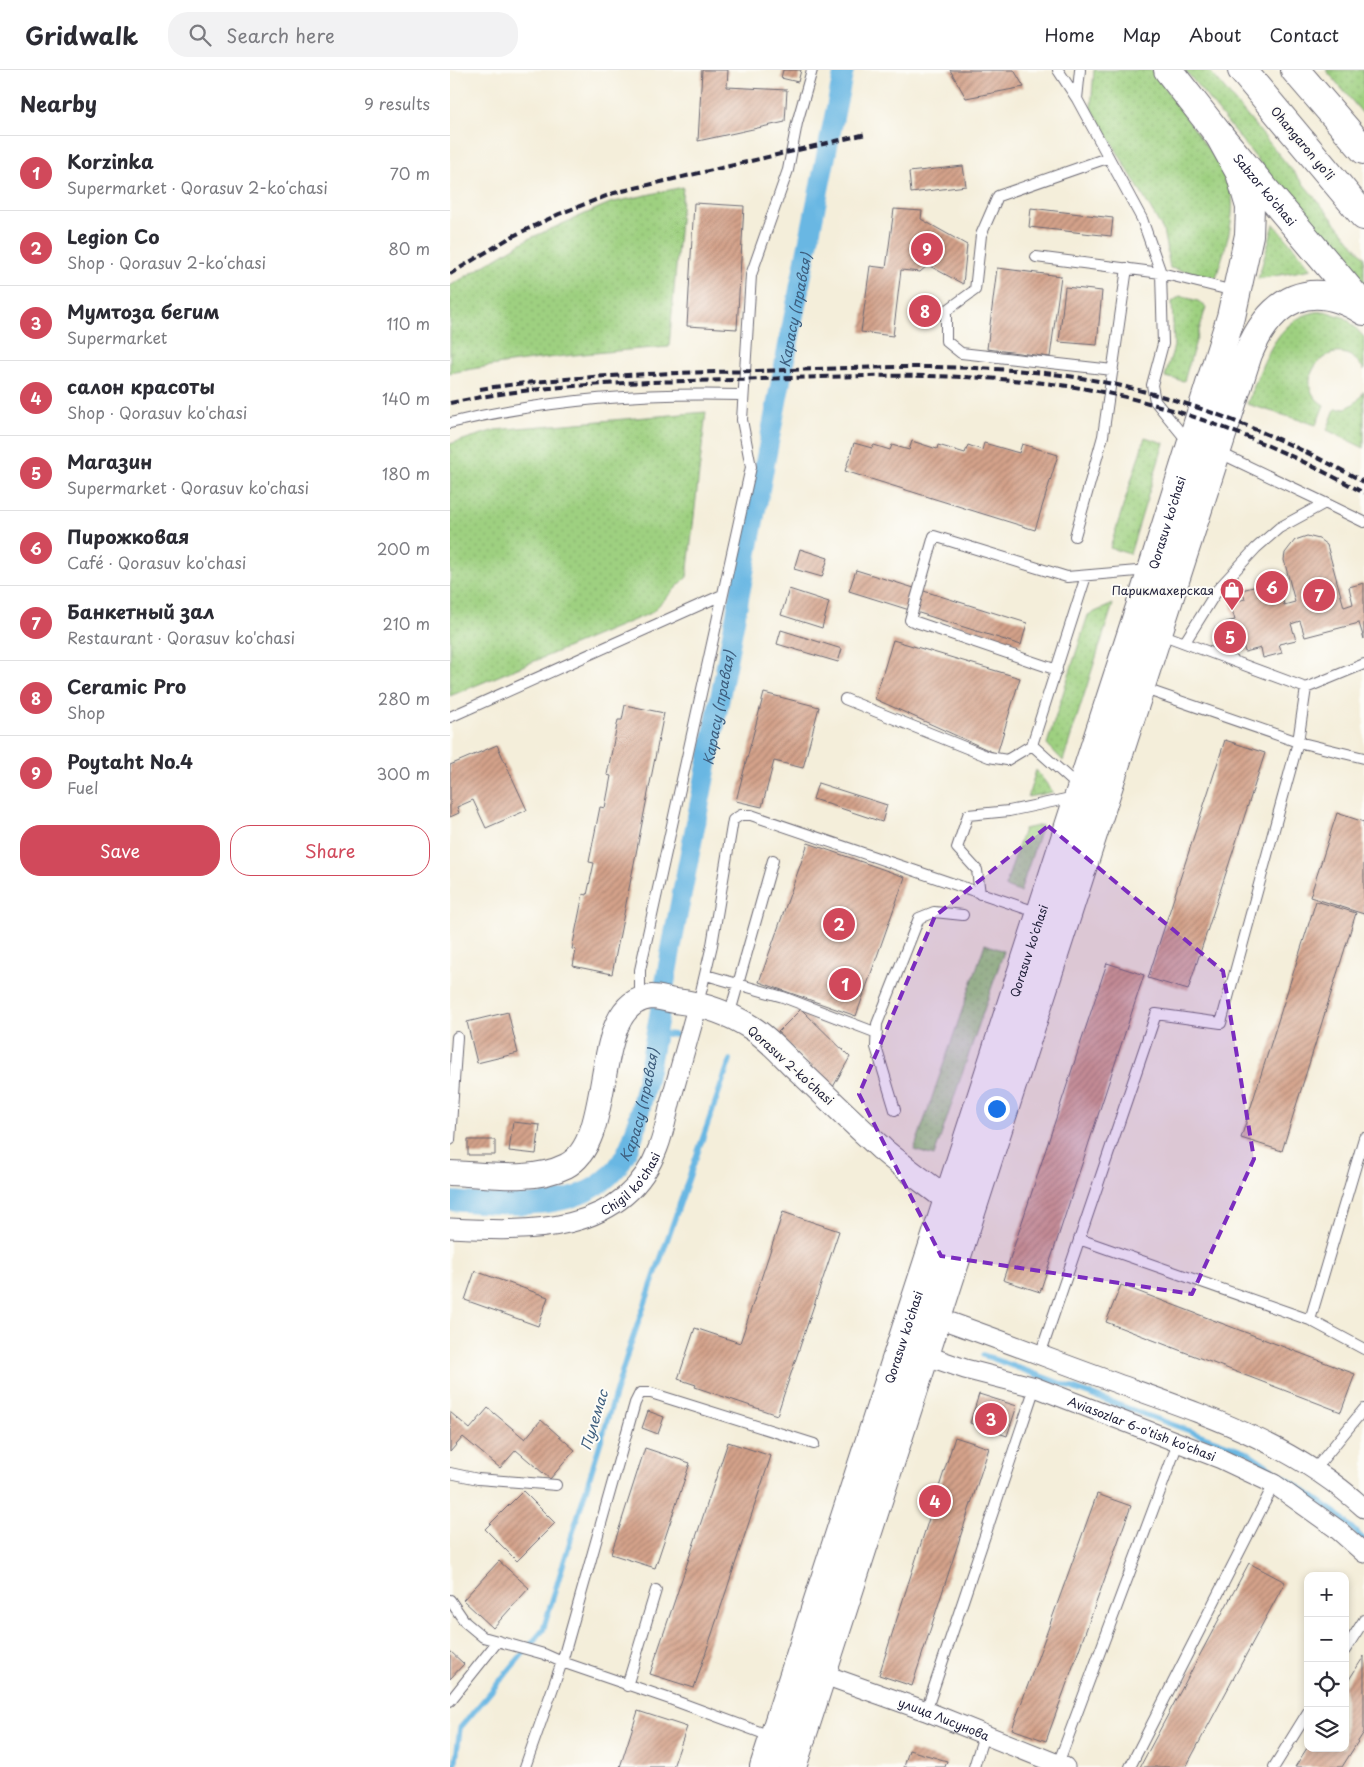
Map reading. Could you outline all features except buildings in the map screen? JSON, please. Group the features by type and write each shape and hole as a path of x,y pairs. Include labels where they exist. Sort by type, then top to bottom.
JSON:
{"main road":[{"name":"Sabzor ko'chasi","path":"1168,70 1364,310"},
{"name":"Ohangaron yoʻli","path":"1242,70 1364,216"},
{"path":"1295,70 1364,150"},
{"name":"Qorasuv ko'chasi","path":"764,1767 912,1350 1157,633 1204,448 1249,235 1250,207 1240,173 1220,135"},
{"name":"Qorasuv ko'chasi","path":"924,1313 948,1200 1152,570 1204,448 1258,332 1267,318 1293,300 1316,295 1339,298 1364,310"},
{"name":"Qorasuv ko'chasi","path":"792,1767 822,1674 912,1350"}],"street":[{"name":"Qorasuv 2-koʻchasi","path":"646,999 689,1003 729,1016 759,1033 882,1149 948,1200"},
{"path":"450,1173 516,1175 545,1173 565,1166 576,1158 587,1141 596,1117 609,1044 614,1030 625,1013 646,999"},
{"name":"Chigil ko'chasi","path":"450,1228 500,1231 554,1226 587,1219 619,1200 644,1173 658,1148 689,1003"},
{"path":"924,1313 1226,1422 1274,1445 1315,1469 1364,1508"},
{"name":"Aviasozlar 6-o'tish ko'chasi","path":"912,1350 965,1369 1035,1388 1221,1459 1274,1484 1337,1529 1364,1553"},
{"name":"улица Лисунова","path":"822,1674 926,1711 1061,1765"}],"lane":[{"path":"646,999 640,970 722,594 752,467 743,433 742,395 751,275 788,170 797,123 812,70"},
{"path":"1058,70 1077,99 1107,158 1142,219 1162,273 1163,344 1152,385 1155,401 1204,448 1364,522"},
{"path":"1077,99 1080,70"},
{"path":"1107,158 998,196 981,235 975,290 946,310 946,341 961,353 1113,370"},
{"path":"1036,257 1162,273 1237,292"},
{"path":"1075,536 1103,436 1127,268"},
{"path":"450,423 501,410 589,398 684,393 742,395"},
{"path":"1185,642 1218,589 1256,548 1279,528 1325,503"},
{"path":"1057,670 910,620 934,536 1067,577 1152,570"},
{"path":"844,699 989,757 1007,760 1032,745 1086,576"},
{"path":"450,717 722,594"},
{"path":"1157,633 1306,688 1364,664"},
{"path":"1140,687 1298,742 1364,758"},
{"path":"1040,1355 1156,1014 1221,1023 1298,742 1306,688"},
{"path":"1032,745 1080,793"},
{"path":"980,894 977,870 957,848 968,815 1009,811 1080,793"},
{"path":"689,1003 706,975 733,820 741,815 751,815 980,894 1041,913"},
{"path":"729,1016 773,860"},
{"path":"895,1110 876,1047 877,1024 919,918 934,912 963,915"},
{"path":"706,975 737,983 877,1033"},
{"path":"450,1140 457,1038"},
{"path":"1310,1320 1364,1138"},
{"path":"1079,1239 1310,1320 1364,1349"},
{"path":"926,1711 1035,1388"},
{"path":"525,1767 562,1662 634,1403 640,1393 651,1393 814,1444"},
{"path":"1315,1469 1364,1409"},
{"path":"1061,1765 1178,1443"},
{"path":"450,1473 478,1480 556,1485"},
{"path":"1130,1767 1274,1484"},
{"path":"627,1686 656,1590"},
{"path":"450,1600 465,1622 483,1638 536,1652 774,1738"},
{"path":"1349,1644 1364,1620"},
{"path":"450,1701 498,1641"},
{"path":"1274,1767 1304,1718"},
{"path":"974,1767 984,1735"}],"highlighted area":[{"path":"1048,826 1223,971 1254,1159 1192,1294 941,1256 859,1094 935,916"}],"green space":[{"path":"1094,70 1152,70 1226,174 1232,200 1232,213 1228,239 1216,278 1170,268 1163,230 1091,107"},
{"path":"1185,70 1209,70 1364,257 1364,292"},
{"path":"1326,70 1364,70 1364,115"},
{"path":"683,187 669,347 559,357 450,373 450,286 528,239 610,203"},
{"path":"1274,224 1312,269 1258,279"},
{"path":"1180,296 1198,301 1206,307 1184,381 1165,377 1174,346 1172,302"},
{"path":"1324,311 1346,318 1364,337 1364,370 1353,357 1340,353 1329,355 1319,362 1312,372 1310,383 1313,395 1324,405 1316,425 1247,404 1265,359 1282,332 1294,321 1307,314"},
{"path":"1364,391 1364,448 1327,430 1335,409 1352,405"},
{"path":"706,412 687,577 651,613 450,696 450,444 495,430"},
{"path":"1145,437 1164,443 1130,554 1110,548"},
{"path":"1113,604 1063,761 1047,744 1088,615"},
{"path":"1036,770 1053,792 1028,797"},
{"path":"1042,825 1020,892 1005,887 1024,829"},
{"path":"985,944 1004,951 934,1156 914,1150"}],"waterway":[{"name":"Карасу (правая)","path":"450,1201 516,1205 539,1204 560,1201 581,1194 600,1184 616,1169 632,1139 639,1117 650,1064 779,392 844,70"},
{"name":"Пулемас","path":"657,1033 676,1035"},
{"name":"Пулемас","path":"455,1767 460,1728 543,1630 628,1352 730,1060"},
{"path":"983,1355 1247,1452 1335,1512 1364,1540"}],"railway":[{"path":"450,274 511,237 559,214 614,193 866,134"},
{"path":"480,389 584,378 687,373 909,367 986,368 1024,371 1101,382 1140,390 1179,402 1255,429 1329,463 1364,482"},
{"path":"450,403 485,396 556,387 628,383 898,376 938,376 1020,381 1099,391 1139,400 1178,412 1255,440 1364,493"}],"place":[{"name":"Poytaht No.4","path":"927,249"},
{"name":"Ceramic Pro","path":"925,311"},
{"name":"Пирожковая","path":"1272,587"},
{"name":"Банкетный зал","path":"1319,595"},
{"name":"Парикмахерская","path":"1232,611"},
{"name":"Магазин","path":"1230,637"},
{"name":"Legion Co","path":"839,924"},
{"name":"Korzinka","path":"845,984"},
{"name":"Мумтоза бегим","path":"991,1419"},
{"name":"салон красоты","path":"935,1501"}]}
